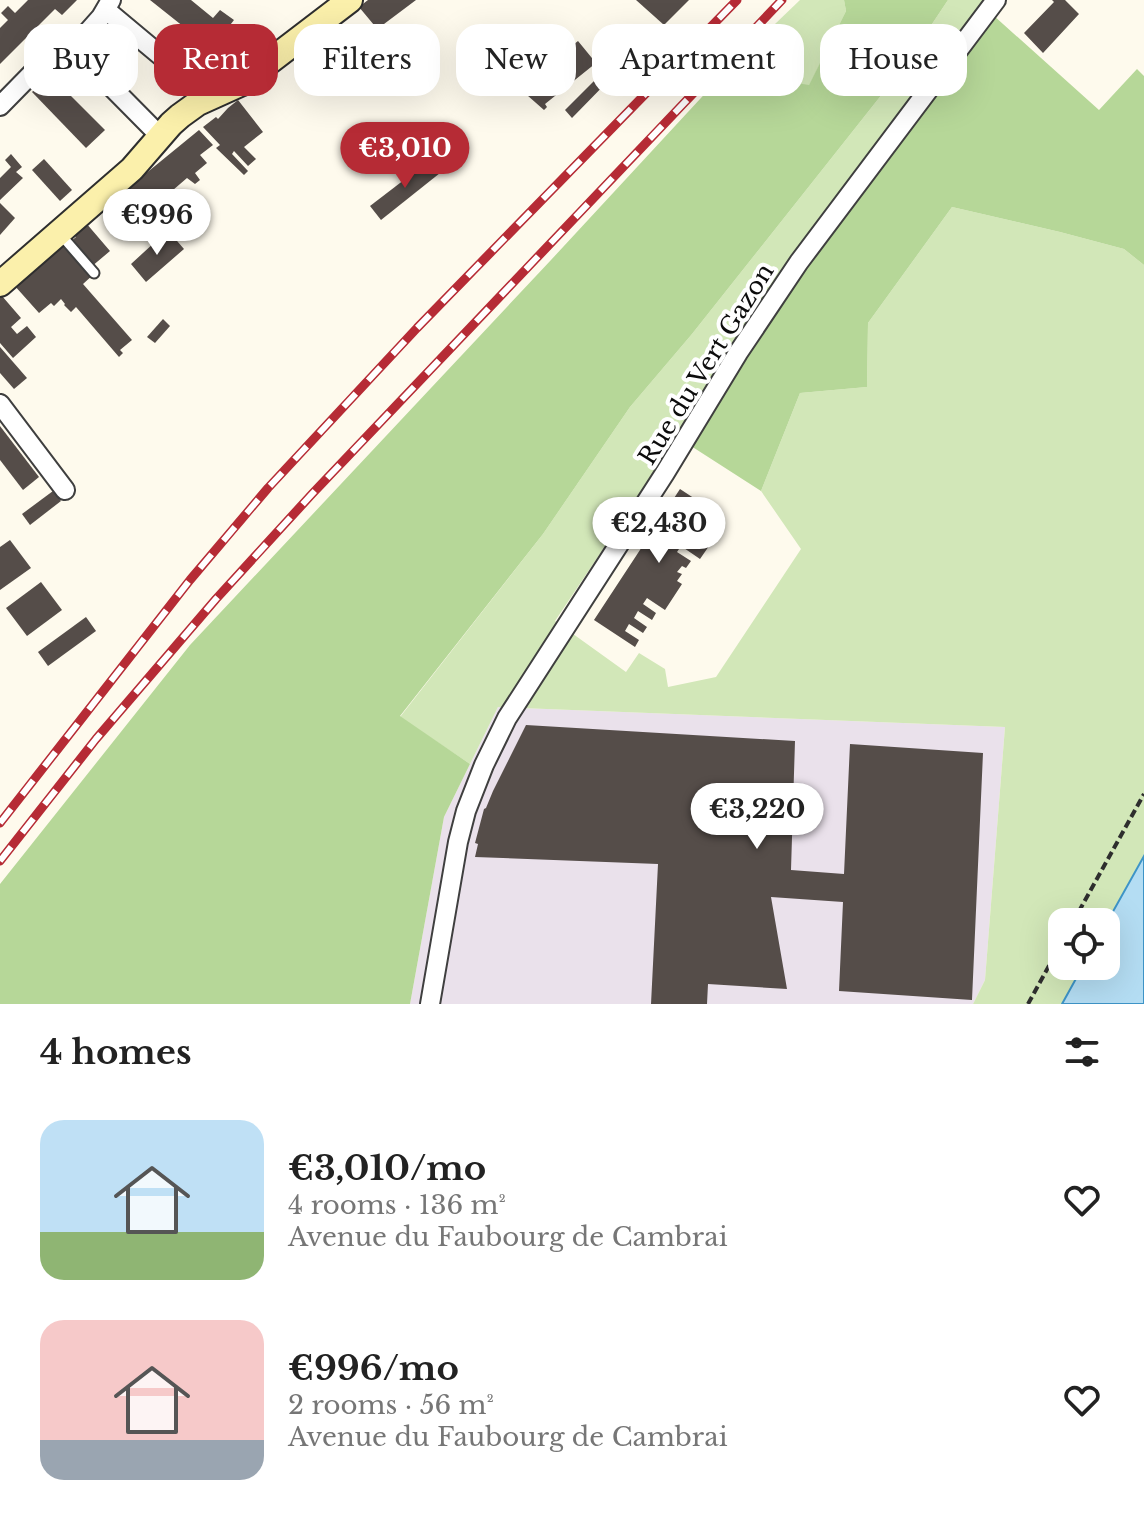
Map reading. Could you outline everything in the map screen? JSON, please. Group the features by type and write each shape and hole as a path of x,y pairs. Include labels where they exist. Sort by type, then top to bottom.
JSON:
{"street":[{"path":"0,284 132,169 171,124 188,110 240,84 350,0"},
{"name":"Rue du Vert Gazon","path":"430,1004 464,819 484,765 507,718 799,262 996,0"},
{"path":"93,24 108,5 209,98"},
{"path":"0,106 24,82"},
{"path":"120,96 160,136"},
{"path":"0,404 65,490"}],"lane":[{"path":"59,232 94,273"}],"path":[{"path":"1081,908 1144,794"},
{"path":"1028,1004 1048,968"}],"shaded area":[{"path":"498,707 1005,727 985,980 973,1004 410,1004 444,817"}],"green space":[{"path":"800,0 844,0 846,11 840,24 820,24 820,64 809,86 804,85 804,24 775,24"},
{"path":"844,0 948,0 932,24 840,24 846,11"},
{"path":"948,0 988,0 967,30 967,24 932,24"},
{"path":"983,6 1099,110 1137,69 1144,76 1144,265 1124,249 952,207 868,323 867,387 800,393 761,491 677,437 919,96 967,96 967,29"},
{"path":"820,63 820,96 881,96 692,334 630,407 543,534 400,716 470,764 444,817 410,1004 0,1004 0,884 190,645 703,96 804,96 804,84 809,85"},
{"path":"881,96 920,96 668,452 555,621 626,672 639,653 665,669 668,687 716,677 801,549 761,491 800,393 867,387 868,323 952,207 1124,249 1144,265 1144,856 1115,908 1048,908 1048,980 1075,980 1062,1004 973,1004 985,980 1005,727 498,707 470,764 400,717 543,534 630,407 692,334"}],"water":[{"path":"1144,856 1144,1004 1062,1004 1075,980 1120,980 1120,908 1115,908"}],"building":[{"path":"28,0 77,0 62,15 55,9 40,24 24,24 24,40 0,64 0,28 8,20 1,13 8,6 15,13"},
{"path":"150,0 191,0 213,18 220,10 234,20 231,24 180,24"},
{"path":"368,0 416,0 384,24 373,24 359,7"},
{"path":"636,0 689,0 663,24"},
{"path":"1052,0 1065,0 1079,14 1043,53 1024,33 1054,2"},
{"path":"578,41 592,58 592,66 576,79"},
{"path":"592,83 593,96 572,118 565,110"},
{"path":"36,96 71,96 105,130 86,148"},
{"path":"528,96 555,96 545,104 547,107 544,110"},
{"path":"238,100 263,132 244,147 256,159 248,166 234,151 232,154 248,171 244,175 216,148 220,145 203,127 216,117 218,119"},
{"path":"199,130 213,145 200,155 207,163 195,173 200,180 195,184 187,178 137,221 117,197"},
{"path":"11,154 22,167 16,172 23,178 0,200 0,178 11,167 5,160"},
{"path":"44,159 72,190 60,201 32,170"},
{"path":"430,160 440,173 381,220 370,206"},
{"path":"0,203 15,218 0,235"},
{"path":"86,223 110,251 91,267 69,243 76,237 73,234"},
{"path":"171,234 184,249 146,282 131,264 155,242 158,245"},
{"path":"65,241 94,274 83,284 132,340 120,350 123,353 119,357 76,307 71,312 61,299 39,313 14,285"},
{"path":"2,296 21,318 11,327 17,334 27,326 36,337 13,358 0,343"},
{"path":"163,319 170,326 155,343 147,337"},
{"path":"0,347 27,378 14,389 0,373"},
{"path":"0,426 39,477 23,490 0,460"},
{"path":"680,489 724,518 700,559 681,546 677,552 691,561 686,568 682,566 677,572 682,574 677,581 682,584 665,610 647,598 643,604 656,613 652,620 638,611 634,618 647,627 643,633 629,624 625,631 639,640 635,647 594,620"},
{"path":"53,491 61,501 30,525 22,514"},
{"path":"10,540 31,568 0,590 0,547"},
{"path":"41,582 62,610 27,636 6,608"},
{"path":"86,617 96,631 48,666 38,652"},
{"path":"526,725 795,741 791,870 844,874 850,744 983,753 972,1000 839,991 843,902 771,897 787,989 708,984 707,1004 651,1004 658,864 475,857 478,844 475,843 484,809"}],"railway":[{"path":"0,823 190,580 268,488 417,328 737,0"},
{"path":"0,861 96,739 216,599 782,0"}]}
